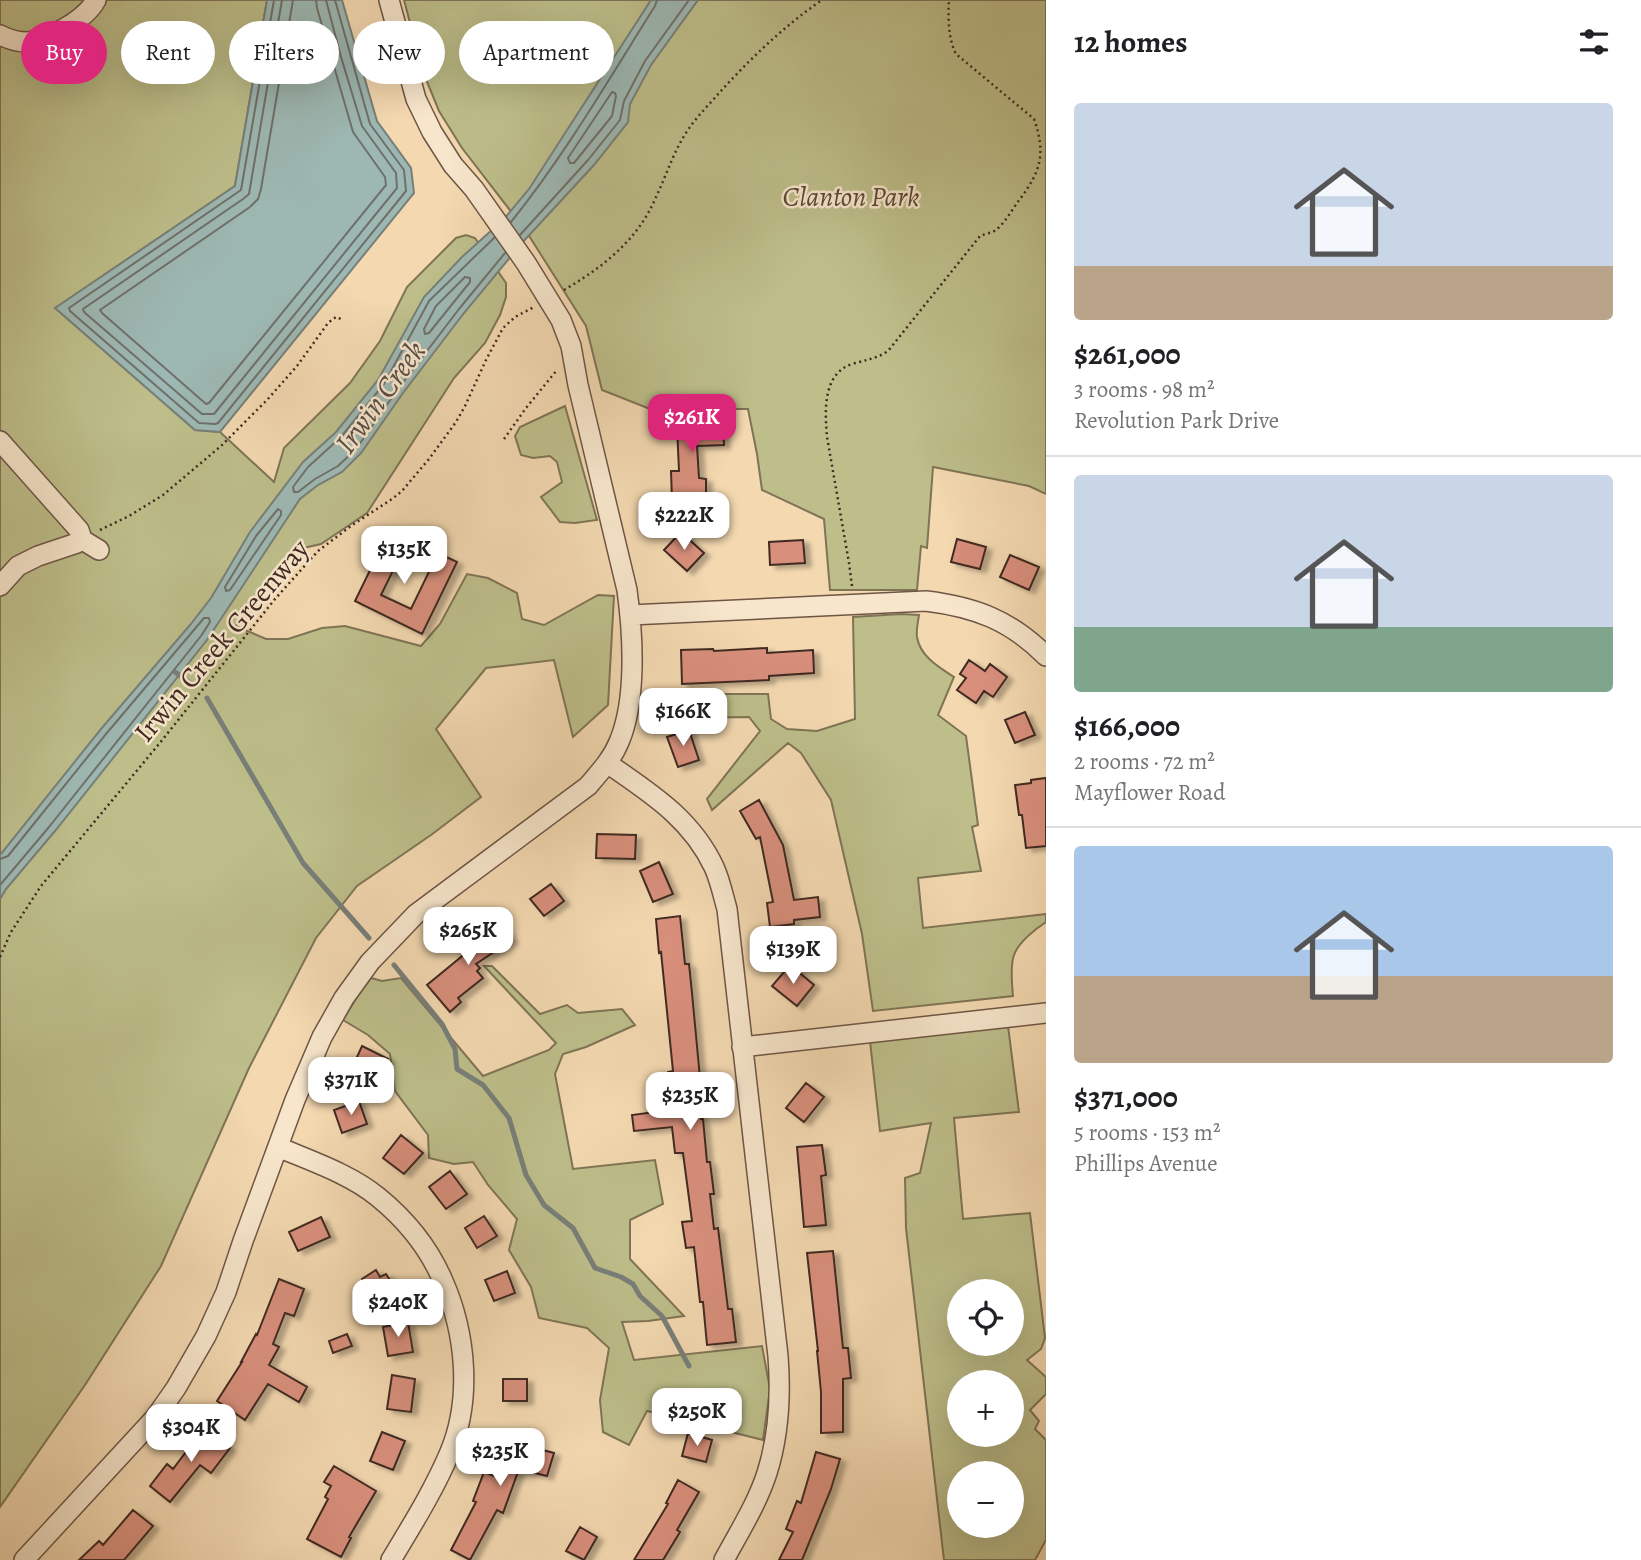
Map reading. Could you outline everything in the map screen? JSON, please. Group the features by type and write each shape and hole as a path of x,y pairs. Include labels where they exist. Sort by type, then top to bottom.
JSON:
{"street":[{"path":"24,1560 155,1418 206,1336 226,1292 295,1100 322,1037 344,998 370,962 416,914 587,786 607,763 618,744 627,715 631,681 627,590 571,346 561,320 526,264 474,189 453,165 427,121 407,71 389,0"},
{"path":"0,36 24,42 41,39 69,25 94,3 114,9"},
{"path":"0,441 80,533 77,543 18,566 0,586"},
{"path":"80,539 99,550"},
{"path":"630,615 926,601 983,613 1009,626 1046,656"},
{"path":"607,763 658,798 682,819 700,842 714,867 727,909 780,1390 767,1473 756,1502 724,1560"},
{"path":"741,1047 1046,1013"},
{"path":"278,1147 365,1188 396,1214 426,1250 442,1279 453,1308 461,1343 464,1374 459,1421 451,1451 422,1509 391,1560"}],"path":[{"path":"558,293 598,268 630,239 650,210 687,132 766,45 822,0"},
{"path":"852,594 827,436 829,386 840,370 888,352 981,236 997,229 1037,178 1045,157 1042,133 1034,119 956,54 949,30 949,0"},
{"name":"Irwin Creek Greenway","path":"0,957 11,932 41,886 275,598 318,551 402,491 456,422 498,337 509,322 539,304"},
{"path":"80,539 130,516 163,495 221,446 267,400 298,366 333,319 336,317 343,320"},
{"path":"504,439 559,369"}],"green space":[{"path":"0,0 267,0 263,21 229,21 229,84 253,84 235,186 56,308 195,430 220,432 274,482 284,448 350,383 380,341 407,287 456,238 466,235 475,238 506,283 506,297 500,315 485,343 454,378 367,513 321,544 295,550 236,626 266,639 288,639 322,628 345,626 421,646 440,624 467,574 488,578 517,593 522,619 544,625 598,595 614,596 608,705 573,737 554,660 486,668 436,729 481,797 357,886 316,938 249,1068 161,1266 85,1385 0,1507"},
{"name":"Clanton Park","path":"404,0 1046,0 1046,494 1029,486 933,467 927,548 921,546 917,590 830,590 824,519 762,490 748,409 650,409 602,390 586,326 526,231 462,148 439,111 428,84 445,84 445,21 410,21"},
{"path":"565,406 597,520 560,522 541,497 562,482 557,462 550,456 533,458 521,455 515,436 520,427"},
{"path":"919,615 917,634 922,650 936,665 954,677 938,715 966,736 978,825 972,827 981,871 918,878 923,928 1046,914 1046,922 1032,932 1016,950 1012,969 1013,996 873,1011 862,934 831,800 801,753 788,743 712,810 707,799 760,731 749,717 683,718 678,706 693,694 768,694 771,719 787,729 817,731 855,719 853,617"},
{"path":"484,966 492,966 540,1014 567,1005 578,1013 622,1009 635,1025 563,1054 555,1074 573,1169 655,1160 663,1204 630,1220 630,1259 684,1316 622,1322 634,1360 762,1346 770,1389 763,1440 647,1411 629,1445 603,1432 600,1400 609,1348 587,1328 539,1318 531,1287 509,1250 517,1219 488,1185 473,1162 454,1164 429,1158 428,1135 395,1091 390,1054 368,1035 343,1020 371,978 382,981 401,978 483,1076 549,1050 556,1043"},
{"path":"1008,1026 1019,1112 954,1118 963,1219 1030,1213 1045,1338 1041,1349 1027,1360 1046,1377 1046,1394 1030,1410 1039,1421 1035,1429 1046,1440 1046,1540 1035,1560 944,1560 906,1228 905,1178 920,1173 931,1123 880,1131 870,1041"}],"water":[{"path":"267,0 342,0 353,38 353,84 366,84 377,121 411,168 414,193 220,432 195,430 55,308 235,186 253,84 339,84 339,21 263,21"},
{"name":"Irwin Creek","path":"651,0 698,0 651,65 630,104 628,122 594,165 521,244 464,313 361,453 342,472 300,499 207,640 0,899 0,855 211,598 250,532 303,462 336,432 378,380 424,297 462,257 504,219 529,189 597,84 614,84 614,57"}],"building":[{"path":"703,410 704,427 723,426 724,445 697,446 699,478 706,479 706,500 672,501 671,471 679,471 677,427 674,427 673,412"},
{"path":"390,529 409,538 381,595 411,609 438,553 457,562 422,634 355,601"},
{"path":"681,532 704,553 687,571 664,550"},
{"path":"957,539 986,547 980,569 951,562"},
{"path":"803,540 805,563 770,565 769,542"},
{"path":"1010,555 1039,567 1029,590 1000,577"},
{"path":"767,648 767,653 813,650 814,673 769,676 769,680 682,684 681,650"},
{"path":"969,660 985,671 990,664 1007,677 993,697 984,691 976,703 957,690 966,678 960,674"},
{"path":"1025,712 1035,735 1015,743 1005,720"},
{"path":"689,730 699,760 678,767 667,737"},
{"path":"1046,778 1046,846 1026,848 1015,785"},
{"path":"759,800 783,845 794,900 818,897 820,917 794,920 794,924 770,927 767,903 773,902 760,837 756,839 740,811"},
{"path":"597,834 636,835 635,859 596,858"},
{"path":"659,862 673,894 653,902 640,871"},
{"path":"551,884 564,901 544,916 530,899"},
{"path":"680,916 685,964 689,964 692,993 701,1119 714,1194 710,1194 714,1229 718,1228 728,1309 732,1309 736,1342 707,1345 694,1247 686,1248 682,1222 692,1221 683,1153 675,1153 672,1127 634,1131 632,1115 655,1112 653,1086 669,1084 668,1072 673,1071 656,919"},
{"path":"498,920 512,940 476,964 480,968 477,971 483,978 458,998 461,1002 450,1012 427,985 483,939 479,933"},
{"path":"790,965 814,985 797,1006 772,986"},
{"path":"362,1046 388,1059 378,1080 352,1068"},
{"path":"806,1083 824,1097 804,1122 786,1108"},
{"path":"359,1101 367,1124 342,1133 334,1110"},
{"path":"401,1135 423,1153 404,1174 383,1158"},
{"path":"822,1145 826,1175 821,1176 826,1225 804,1227 797,1147"},
{"path":"450,1171 467,1194 446,1209 429,1187"},
{"path":"484,1216 497,1236 477,1248 465,1228"},
{"path":"321,1217 330,1237 298,1251 289,1232"},
{"path":"833,1251 843,1348 848,1348 851,1378 843,1379 843,1432 821,1433 818,1351 807,1253"},
{"path":"376,1270 380,1277 386,1274 399,1294 378,1306 362,1279"},
{"path":"507,1271 515,1293 494,1301 485,1280"},
{"path":"279,1279 304,1289 294,1316 285,1313 273,1344 279,1347 269,1365 307,1387 299,1402 268,1384 245,1420 217,1401 257,1335"},
{"path":"408,1322 413,1352 388,1356 383,1327"},
{"path":"347,1334 352,1346 333,1353 329,1341"},
{"path":"392,1375 415,1379 411,1412 387,1409"},
{"path":"503,1379 527,1379 527,1401 503,1401"},
{"path":"204,1428 230,1448 211,1473 200,1465 170,1502 150,1486 167,1464 173,1469"},
{"path":"511,1430 534,1436 531,1447 554,1453 547,1476 519,1469 503,1513 497,1510 470,1560 451,1550 476,1502 473,1501 484,1472 494,1476 504,1439 508,1440"},
{"path":"382,1432 405,1441 393,1470 370,1461"},
{"path":"688,1433 712,1440 706,1462 682,1456"},
{"path":"816,1452 840,1459 831,1489 802,1560 779,1560 793,1532 786,1529 797,1501 801,1503"},
{"path":"334,1466 376,1491 349,1537 351,1538 341,1557 307,1539 328,1499 325,1497 331,1486 324,1482"},
{"path":"678,1480 699,1492 677,1530 680,1532 663,1560 634,1560 668,1504 666,1503"},
{"path":"133,1510 153,1526 124,1560 79,1560 99,1541 103,1545"},
{"path":"580,1527 597,1537 584,1560 566,1551"}],"waterway":[{"path":"175,672 193,685"},
{"path":"207,698 303,863 369,938"},
{"path":"394,965 442,1024 455,1049 457,1069 483,1085 509,1118 526,1175 544,1205 573,1228 595,1268 633,1284 640,1296 662,1316 689,1366"}]}
